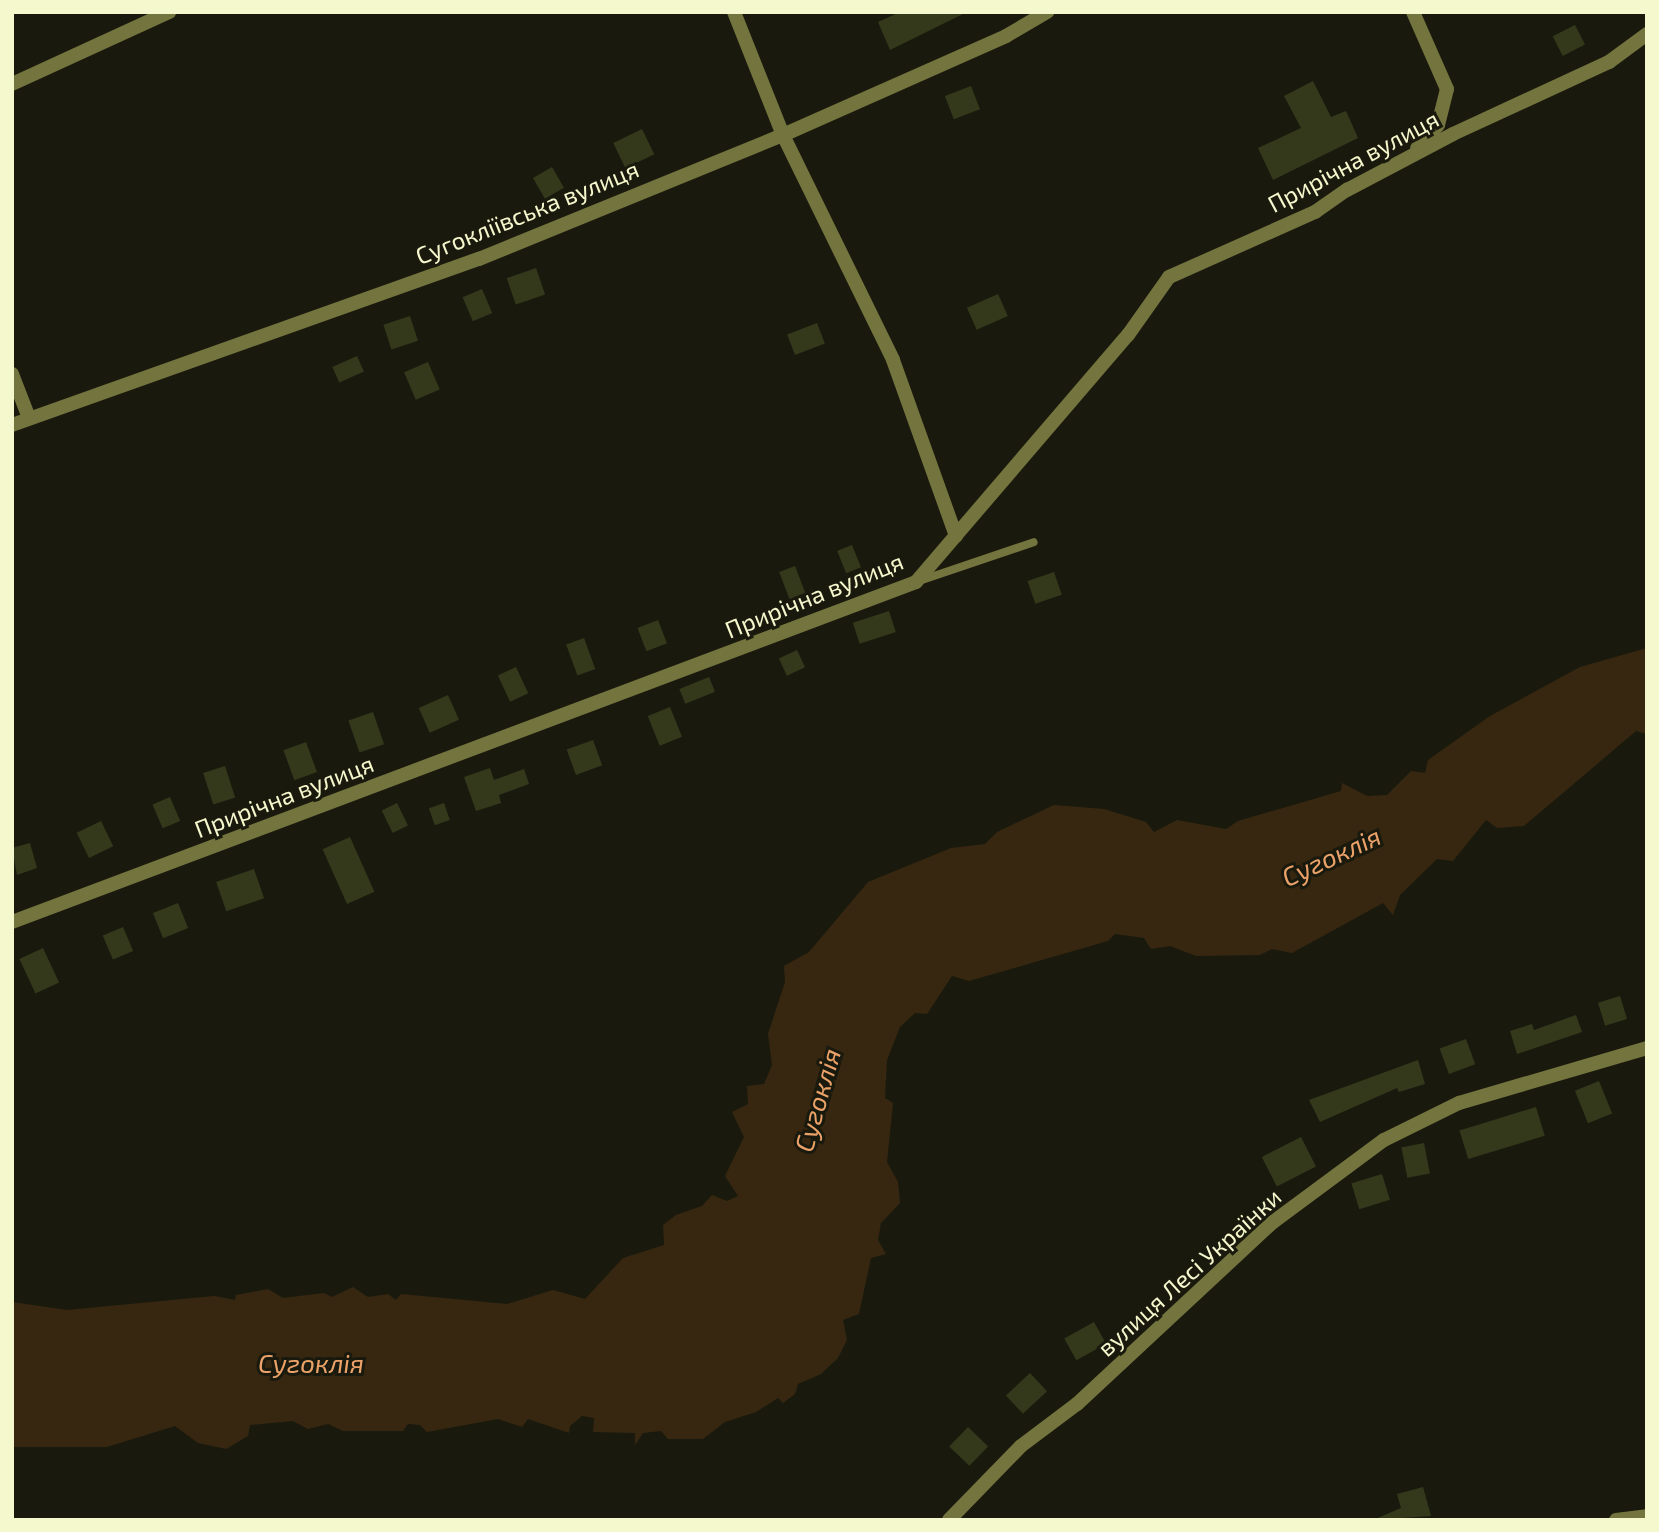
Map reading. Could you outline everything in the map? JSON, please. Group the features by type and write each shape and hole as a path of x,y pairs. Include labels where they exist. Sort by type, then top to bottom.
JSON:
{"street":[{"path":"12,84 169,12"},
{"path":"734,12 783,135 893,360 956,536"},
{"name":"Сугокліївська вулиця","path":"12,425 479,259 783,135 1006,36 1047,12"},
{"path":"1409,157 1438,125 1447,89 1413,12"},
{"name":"Прирічна вулиця","path":"12,922 916,582 1128,335 1169,277 1315,212 1409,157 1609,62 1647,34"},
{"path":"12,374 29,418"},
{"name":"вулиця Лесі Українки","path":"948,1520 1021,1446 1077,1404 1273,1222 1384,1140 1459,1103 1647,1048"},
{"path":"1616,1520 1647,1516"}],"lane":[{"path":"916,582 1034,542"}],"water":[{"name":"Сугоклія","path":"1647,648 1647,734 1636,731 1524,826 1497,828 1486,820 1453,861 1437,859 1400,895 1393,915 1383,903 1292,953 1272,949 1260,955 1196,956 1170,946 1151,949 1144,938 1115,934 1108,941 969,981 952,976 927,1014 915,1013 900,1027 887,1060 885,1098 893,1103 887,1162 898,1182 900,1203 881,1223 878,1240 886,1254 871,1258 859,1314 843,1320 847,1340 838,1358 821,1374 798,1384 795,1394 783,1403 778,1398 756,1412 725,1422 703,1439 668,1439 661,1431 643,1433 635,1445 635,1433 593,1432 594,1418 582,1416 570,1426 569,1433 528,1419 522,1427 498,1419 427,1432 420,1425 408,1424 403,1431 343,1431 328,1424 308,1429 293,1421 250,1425 248,1436 226,1449 198,1443 175,1426 107,1447 12,1447 12,1302 67,1310 214,1296 235,1300 236,1295 268,1289 283,1298 324,1293 332,1297 353,1287 368,1297 388,1294 396,1300 401,1294 507,1304 553,1290 585,1299 623,1258 664,1245 663,1225 676,1215 702,1206 712,1195 727,1201 738,1196 725,1176 744,1137 732,1112 748,1104 747,1086 764,1084 772,1065 768,1034 785,982 784,966 809,952 868,882 951,848 985,844 997,832 1054,805 1104,809 1146,822 1154,832 1177,820 1226,829 1238,821 1341,791 1342,783 1367,796 1387,795 1411,771 1425,773 1428,760 1490,716 1580,667"}],"building":[{"path":"900,12 967,12 890,50 878,22"},
{"path":"1575,25 1585,45 1563,56 1553,36"},
{"path":"1313,81 1331,117 1346,111 1358,138 1273,180 1258,148 1301,128 1284,96"},
{"path":"971,86 980,109 954,119 945,96"},
{"path":"642,129 654,154 626,168 613,143"},
{"path":"552,167 564,188 545,199 533,178"},
{"path":"536,268 545,294 516,305 507,278"},
{"path":"482,289 492,313 473,321 463,297"},
{"path":"998,294 1008,316 977,330 967,308"},
{"path":"410,316 418,341 391,349 383,325"},
{"path":"817,323 825,344 795,355 787,334"},
{"path":"357,356 364,372 339,383 332,367"},
{"path":"428,362 440,390 416,400 404,372"},
{"path":"852,545 861,567 846,573 837,551"},
{"path":"795,566 806,595 790,601 779,572"},
{"path":"1054,572 1062,595 1035,604 1028,581"},
{"path":"889,611 896,632 860,644 853,623"},
{"path":"658,620 667,643 646,651 637,628"},
{"path":"584,638 595,669 577,676 566,644"},
{"path":"797,650 805,667 787,676 779,658"},
{"path":"516,667 528,693 510,702 498,675"},
{"path":"709,677 715,692 685,704 679,689"},
{"path":"448,695 459,720 430,733 419,708"},
{"path":"670,707 682,737 660,746 648,716"},
{"path":"373,712 384,744 359,753 348,720"},
{"path":"593,740 602,765 576,775 567,750"},
{"path":"306,742 317,772 294,780 283,750"},
{"path":"225,766 235,797 213,804 203,773"},
{"path":"490,768 494,780 524,769 529,784 499,795 501,803 476,811 464,777"},
{"path":"170,797 180,821 163,828 153,804"},
{"path":"397,803 408,825 393,833 382,810"},
{"path":"444,803 450,820 435,825 429,808"},
{"path":"101,821 113,846 89,858 77,833"},
{"path":"350,837 374,892 347,904 323,849"},
{"path":"30,843 37,868 17,875 12,848"},
{"path":"254,869 264,898 226,911 216,882"},
{"path":"178,903 188,928 163,938 153,913"},
{"path":"123,927 133,951 113,960 103,936"},
{"path":"43,948 59,982 35,993 19,959"},
{"path":"1620,996 1627,1019 1605,1026 1598,1003"},
{"path":"1576,1015 1582,1032 1517,1054 1510,1031 1532,1024 1534,1030"},
{"path":"1466,1039 1475,1064 1449,1074 1440,1049"},
{"path":"1418,1060 1425,1084 1399,1092 1397,1088 1320,1122 1309,1100"},
{"path":"1599,1081 1612,1113 1588,1123 1575,1091"},
{"path":"1536,1107 1545,1136 1468,1159 1459,1130"},
{"path":"1301,1137 1316,1166 1277,1186 1262,1157"},
{"path":"1424,1143 1430,1173 1407,1178 1401,1147"},
{"path":"1382,1174 1390,1200 1359,1209 1351,1183"},
{"path":"1094,1322 1106,1344 1076,1360 1064,1338"},
{"path":"1030,1373 1047,1391 1023,1414 1006,1396"},
{"path":"968,1427 988,1446 969,1466 949,1446"},
{"path":"1423,1487 1431,1516 1373,1520 1401,1508 1397,1494"}]}
